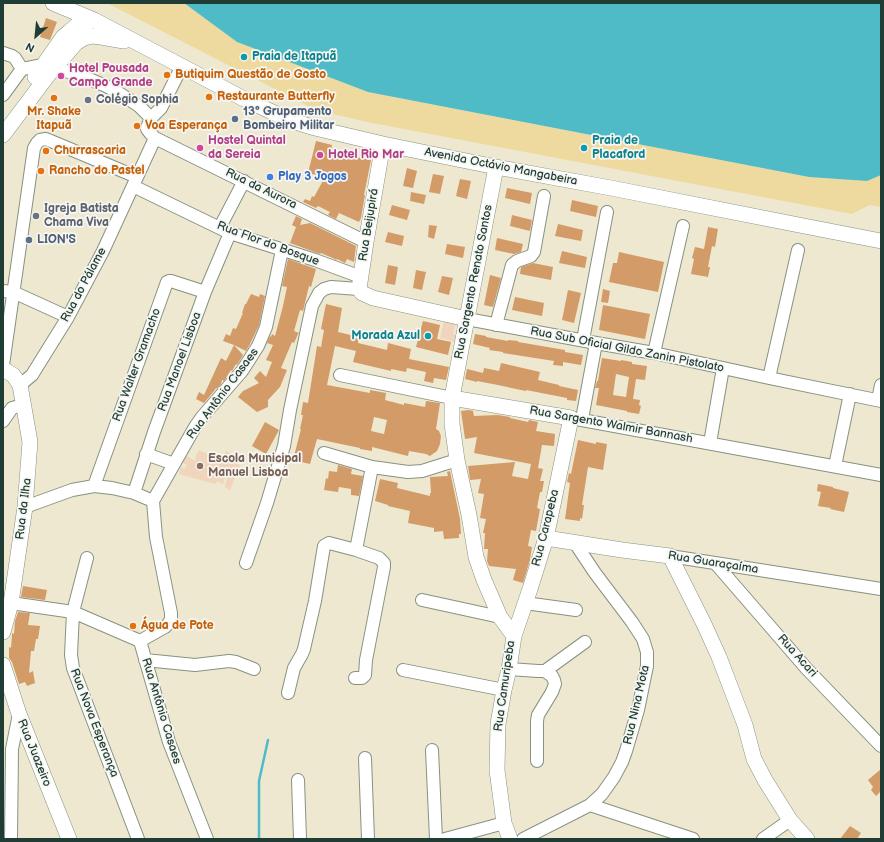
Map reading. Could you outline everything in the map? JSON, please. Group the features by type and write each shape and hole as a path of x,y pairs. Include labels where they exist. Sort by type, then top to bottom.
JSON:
{"main road":[{"path":"3,135 49,66 63,37 64,27 61,14 55,8 46,3"},
{"name":"Avenida Octávio Mangabeira","path":"53,3 94,20 244,99 281,116 315,128 383,144 496,167 881,241"},
{"path":"63,37 77,25 94,20"},
{"path":"3,121 49,66 84,38 92,36 101,37 144,46"},
{"name":"Rua Beijupirá","path":"360,283 383,144"},
{"name":"Rua Sargento Renato Santos","path":"452,398 496,167"},
{"name":"Rua Sub Oficial Gildo Zanin Pistolato","path":"360,283 362,293 373,298 467,319"},
{"path":"3,368 13,375 20,385"},
{"name":"Rua da Ilha","path":"3,632 11,603 25,507 30,442 20,385"},
{"name":"Rua Sargento Walmir Bannash","path":"452,398 576,418"},
{"name":"Rua Camuripeba","path":"452,398 452,424 457,460 469,515 476,557 500,617 514,636 498,724 497,770 504,823 510,839"},
{"name":"Rua Carapeba","path":"514,636 546,538 576,418"},
{"name":"Rua Guaraçaíma","path":"546,538 670,556"},
{"path":"670,556 719,657 744,725 754,759 765,780 790,820 807,839"},
{"name":"Rua Juazeiro","path":"3,665 19,714 69,839"}],"street":[{"path":"3,53 16,58 22,69"},
{"path":"3,95 22,69 49,66 106,86 139,106 151,118"},
{"path":"155,138 147,129 148,125 151,118 161,108 182,66"},
{"name":"Rua da Aurora","path":"155,138 244,180 366,242"},
{"name":"Rua do Pálame","path":"20,385 32,375 68,317 103,251 155,138"},
{"name":"Rua Flor do Bosque","path":"8,292 34,148 40,140 46,139 135,181 225,230 315,260 360,283"},
{"name":"Rua Manoel Lisboa","path":"134,493 146,454 244,180"},
{"path":"496,324 512,265 517,261 531,256 534,252 544,196"},
{"path":"583,340 607,212"},
{"path":"654,353 683,226"},
{"name":"Rua Antônio Casaes","path":"207,839 169,742 140,641 165,627 169,623 170,619 156,537 153,501 195,427 242,371 258,346 266,327 282,250"},
{"path":"769,378 798,250"},
{"name":"Rua Walter Gramacho","path":"94,486 167,282 171,281 205,292"},
{"path":"246,564 284,446 312,306 319,293 324,289 360,283"},
{"path":"3,365 8,292 68,317"},
{"name":"Rua Sub Oficial Gildo Zanin Pistolato","path":"467,319 583,340 596,344 654,353 879,400"},
{"name":"Rua Carapeba","path":"576,418 596,344"},
{"path":"710,443 723,368"},
{"name":"Rua Sargento Walmir Bannash","path":"340,375 452,398"},
{"path":"879,400 881,385"},
{"path":"835,466 850,394"},
{"path":"3,420 12,408 23,405"},
{"name":"Rua Sargento Walmir Bannash","path":"576,418 881,475"},
{"path":"146,454 174,464"},
{"path":"324,454 372,467 408,472 422,471 457,460"},
{"path":"356,550 372,467"},
{"path":"25,507 72,490 94,486 134,493 153,501"},
{"path":"288,693 294,668 304,649 315,601 324,546 329,543 379,558 384,563 364,677 355,678"},
{"name":"Rua Nina Mota","path":"523,839 590,805 602,794 614,777 626,751 638,710 647,666 647,652 643,639 575,543"},
{"name":"Rua Guaraçaíma","path":"670,556 881,589"},
{"name":"Rua Nova Esperança","path":"87,558 73,612 71,655 73,668 138,839"},
{"name":"Rua Acari","path":"716,564 806,668 881,746"},
{"path":"422,600 500,617"},
{"path":"11,603 73,612 140,641"},
{"path":"525,603 576,610"},
{"path":"545,671 585,642"},
{"path":"145,660 195,665 229,661 254,669"},
{"path":"509,669 545,671 552,676 554,680 555,684 552,692 536,721 537,761"},
{"path":"403,670 504,690"},
{"path":"11,839 12,749 19,714"},
{"path":"3,758 12,749"},
{"path":"432,750 436,839"},
{"path":"365,758 368,839"},
{"path":"298,780 300,839"},
{"path":"590,805 693,839"},
{"path":"763,839 790,820"},
{"path":"445,839 504,823"}],"shaded area":[{"path":"444,321 456,322 453,334 457,336 455,342 440,338"},
{"path":"199,450 220,460 226,451 239,458 237,464 240,465 230,490 225,487 227,478 225,477 223,484 217,481 215,484 179,474 181,467 185,469 187,465 181,462 185,455 195,461"}],"sand":[{"name":"Praia de Placaford","path":"107,3 184,3 237,42 368,92 809,177 867,181 881,175 881,207 870,205 852,214 367,122 316,110"}],"water":[{"path":"184,3 881,3 881,175 867,181 809,177 368,92 237,42"}],"building":[{"path":"46,18 57,22 50,40 40,37"},
{"path":"316,141 332,145 331,152 371,160 361,218 359,222 339,213 336,219 328,215 330,212 318,206 316,208 303,202 305,199 310,201 312,196 314,197 325,177 308,173"},
{"path":"407,168 417,171 413,188 403,186"},
{"path":"433,174 444,176 440,194 429,192"},
{"path":"460,179 471,181 467,199 456,196"},
{"path":"507,188 532,193 530,204 505,198"},
{"path":"411,192 426,195 424,204 410,201"},
{"path":"572,200 598,206 596,217 570,211"},
{"path":"392,205 410,210 407,220 389,215"},
{"path":"512,215 532,220 530,231 510,226"},
{"path":"296,216 302,219 300,225 310,223 356,246 354,262 347,259 345,263 290,243 296,227 292,225"},
{"path":"558,224 583,230 581,241 555,236"},
{"path":"429,225 437,226 434,239 428,237"},
{"path":"708,227 718,229 715,247 712,246 708,267 710,267 708,277 691,274 694,259 692,258 695,247 704,249"},
{"path":"388,232 404,236 402,246 385,242"},
{"path":"497,238 523,244 521,252 514,254 495,250"},
{"path":"447,244 465,247 463,258 445,254"},
{"path":"562,251 587,257 585,268 559,263"},
{"path":"619,252 664,262 658,292 609,282 613,263 617,263"},
{"path":"288,259 316,269 311,287 309,286 303,311 300,310 294,331 299,333 294,343 292,342 281,368 287,370 280,387 268,400 268,407 257,412 238,397 243,391 259,383 254,378 260,371 266,377 272,362 266,360 273,345 267,343 272,334 275,336 283,306 287,287 282,286"},
{"path":"533,263 553,267 551,280 520,274 521,267"},
{"path":"388,265 398,267 395,285 385,283"},
{"path":"416,270 426,272 422,290 413,288"},
{"path":"490,275 501,278 493,307 484,305"},
{"path":"442,276 453,278 449,295 438,292"},
{"path":"603,289 610,291 608,303 601,302"},
{"path":"568,290 581,293 574,323 562,320"},
{"path":"251,294 259,297 260,294 265,296 259,325 246,351 223,341 226,334 230,336 233,328 236,329 245,304"},
{"path":"515,297 544,303 542,316 512,310"},
{"path":"326,304 342,308 338,332 359,337 358,343 387,350 388,343 411,349 409,359 449,367 446,380 434,378 433,383 424,381 426,372 407,368 406,372 391,369 391,371 353,362 356,351 335,346 327,385 370,393 370,390 386,393 385,400 404,405 404,403 425,407 426,401 440,403 436,429 439,431 441,436 437,451 430,456 409,451 408,456 372,447 372,451 317,439 310,464 293,460 301,429 303,402 308,403 317,346 321,347 324,330 321,329","holes":["374,417 387,420 384,434 371,431"]},
{"path":"603,305 650,314 645,339 599,330"},
{"name":"Morada Azul","path":"423,321 440,325 437,339 451,342 448,355 416,347"},
{"path":"475,334 565,350 565,352 583,355 581,365 563,362 563,366 553,365 554,361 489,350 490,348 473,344"},
{"path":"234,345 243,355 237,365 236,364 232,371 231,370 224,381 222,380 221,384 204,403 196,399 199,392 204,395 221,358 226,361"},
{"path":"602,358 621,360 632,362 632,364 647,366 645,380 636,379 633,399 640,400 639,405 641,406 639,414 596,405 599,388 595,388 598,381","holes":["616,374 629,377 626,397 613,395"]},
{"path":"501,363 540,372 538,380 578,390 576,401 465,379 467,369 483,373 484,368 499,371"},
{"path":"461,411 473,411 474,416 498,415 528,422 529,420 538,422 536,431 555,434 554,446 542,445 538,468 543,469 540,481 544,481 537,508 540,509 536,531 531,530 528,546 532,547 530,560 523,583 513,580 516,569 489,566 487,561 488,549 484,549 485,533 483,533 486,519 480,518 484,494 478,493 481,479 470,480 468,466 515,462 512,476 528,479 531,464 474,453 477,437 465,439"},
{"path":"265,422 279,430 266,454 252,446"},
{"path":"578,440 596,444 596,442 607,444 603,470 588,467 582,505 584,505 582,519 580,518 580,521 565,519 570,483 567,482 569,473 571,474"},
{"path":"338,465 352,469 351,474 363,476 359,496 351,495 351,489 339,487 338,492 324,490 329,471 337,472"},
{"path":"450,471 460,519 461,534 459,534 459,538 444,539 443,531 434,532 434,528 408,523 410,511 388,506 375,501 380,479 398,483 397,488 430,496 430,477 448,476 447,472"},
{"path":"818,484 849,492 844,512 818,506 821,492 817,491"},
{"path":"23,586 47,590 45,600 21,597"},
{"path":"18,612 30,613 28,625 40,626 34,651 31,651 29,673 33,671 35,683 27,686 25,682 19,684 12,662 9,658 9,647 11,648 12,633 14,634 15,621"},
{"path":"881,769 881,791 876,796 871,790 873,787 868,780"},
{"path":"850,826 861,833 857,839 840,839"}],"waterway":[{"path":"259,839 259,781 268,740"}],"place":[{"name":"Praia de Itapuã","path":"244,57"},
{"name":"Butiquim Questão de Gosto","path":"167,75"},
{"name":"Hotel Pousada Campo Grande","path":"61,76"},
{"name":"Restaurante Butterfly","path":"209,97"},
{"name":"Mr. Shake Itapuã","path":"54,98"},
{"name":"Colégio Sophia","path":"88,100"},
{"name":"13º Grupamento Bombeiro Militar","path":"235,119"},
{"name":"Voa Esperança","path":"137,126"},
{"name":"Hostel Quintal da Sereia","path":"200,148"},
{"name":"Praia de Placaford","path":"584,148"},
{"name":"Churrascaria","path":"46,151"},
{"name":"Hotel Rio Mar","path":"320,155"},
{"name":"Rancho do Pastel","path":"41,171"},
{"name":"Play 3 Jogos","path":"270,177"},
{"name":"Igreja Batista Chama Viva","path":"36,216"},
{"name":"LION'S","path":"29,240"},
{"name":"Morada Azul","path":"428,336"},
{"name":"Escola Municipal Manuel Lisboa","path":"200,466"},
{"name":"Água de Pote","path":"133,626"}]}
